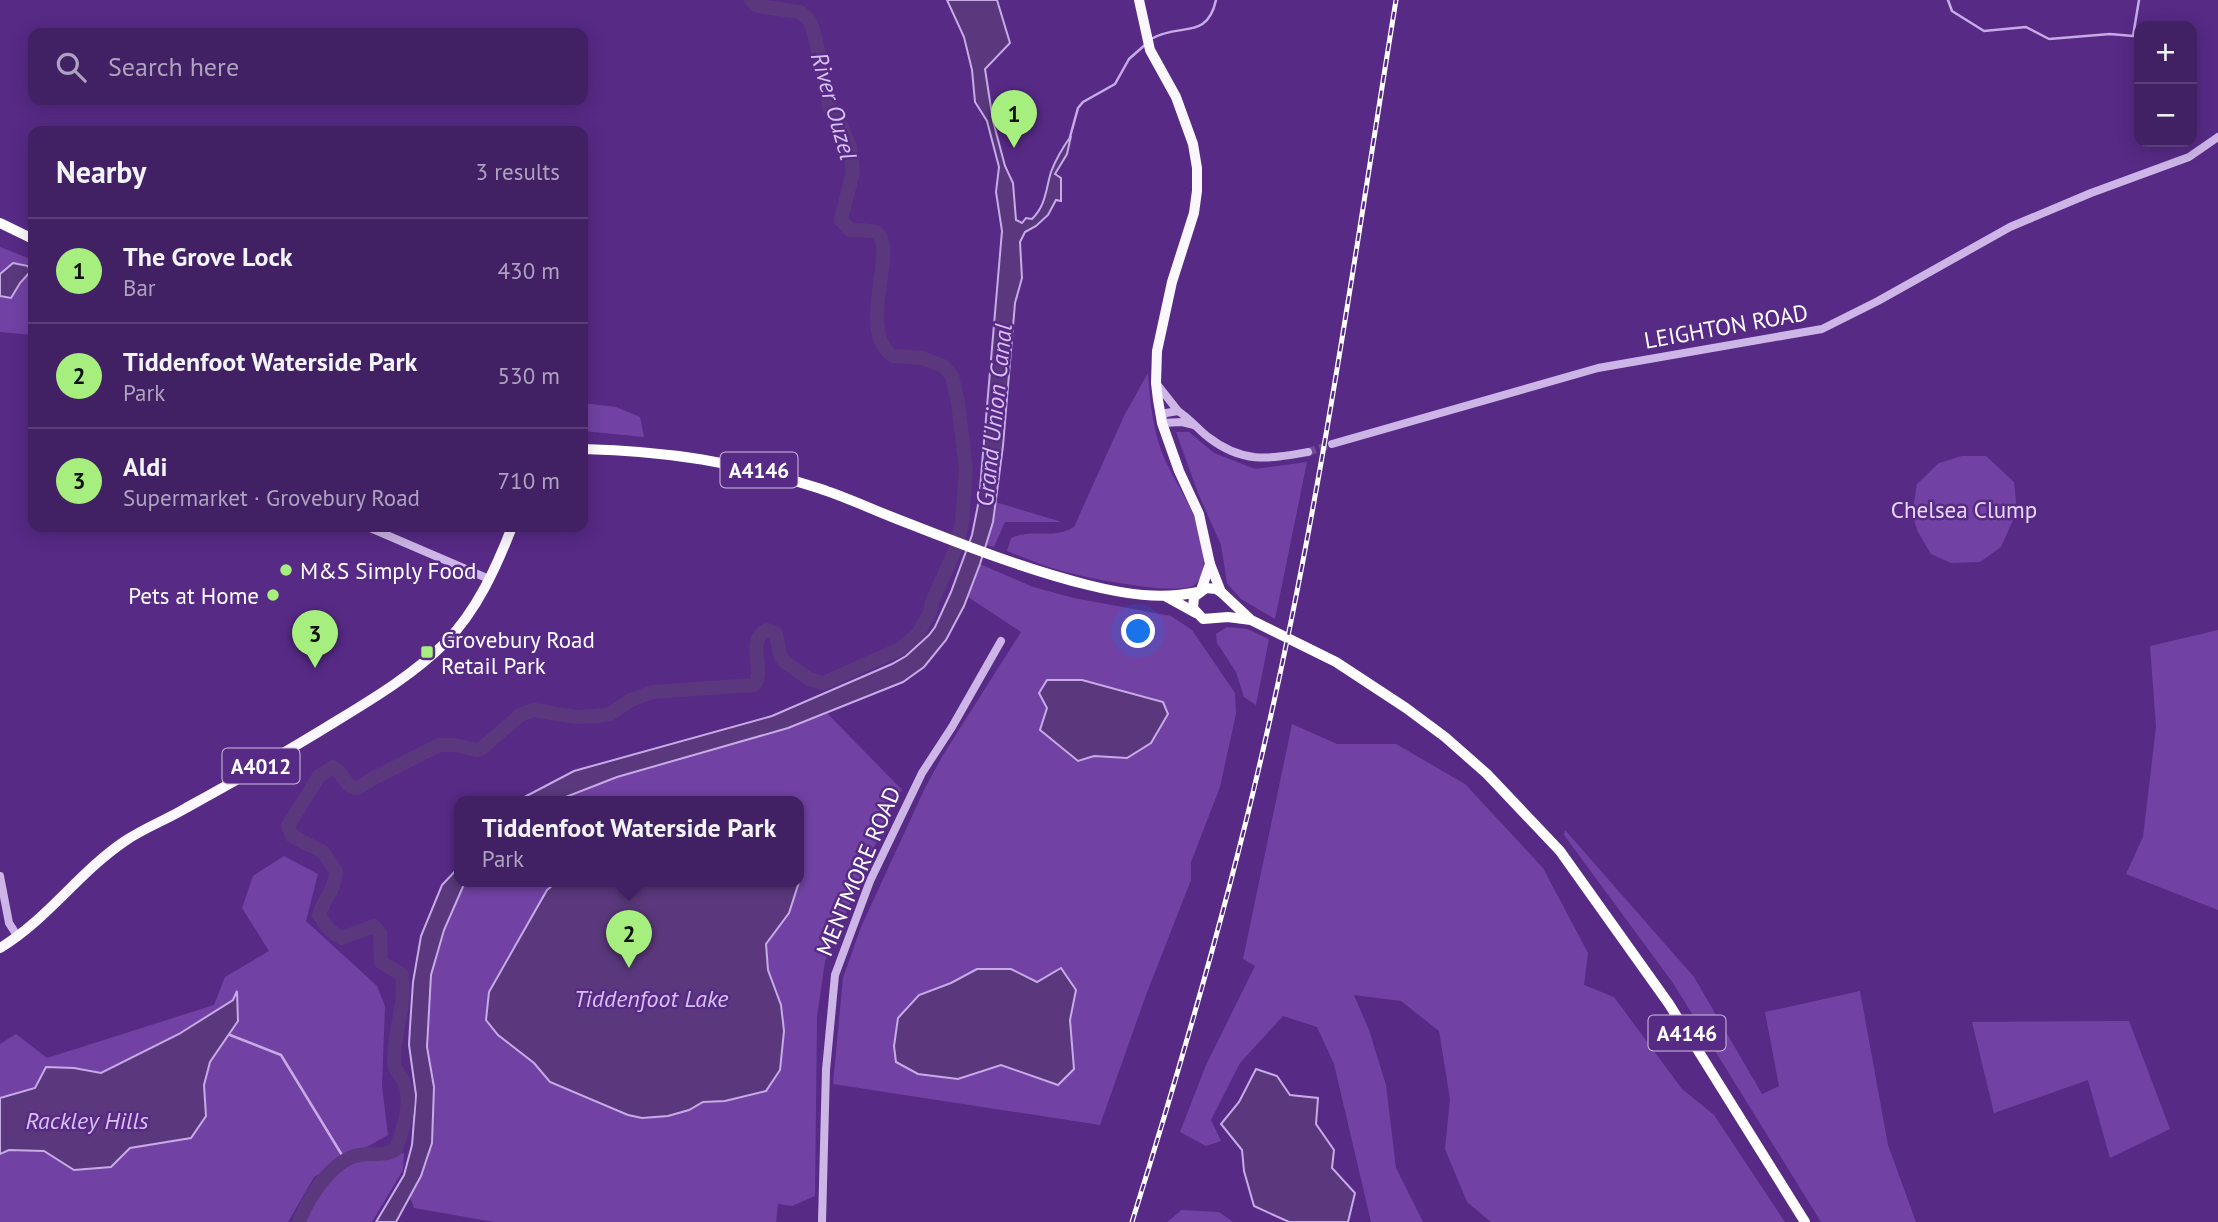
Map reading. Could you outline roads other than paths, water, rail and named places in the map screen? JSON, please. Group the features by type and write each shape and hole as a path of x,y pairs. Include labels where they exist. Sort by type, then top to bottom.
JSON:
{"highway":[{"path":"0,223 28,237"},
{"name":"A4146","path":"588,449 685,455 748,467 820,488 1019,565 1101,588 1167,597 1199,591"},
{"path":"1211,587 1222,594 1225,608 1218,617 1207,620 1196,613 1193,602 1199,591 1211,587"},
{"name":"A4146","path":"1222,594 1255,622 1307,647 1368,682 1445,737 1487,774 1560,851 1669,1004 1805,1222"},
{"name":"A4146","path":"1167,597 1196,613"},
{"name":"A4146","path":"1218,617 1255,622"}],"main road":[{"path":"1139,0 1150,50 1176,97 1193,144 1197,168 1198,191 1194,213 1166,310 1157,351 1156,383 1162,420 1179,471 1199,513 1210,564 1222,594"},
{"name":"A4012","path":"0,948 43,917 89,871 125,841 263,765 386,690 446,641 472,608 489,579 510,532"},
{"path":"1199,591 1210,564"}],"street":[{"name":"LEIGHTON ROAD","path":"1332,444 1598,368 1822,329 2010,227 2091,193 2189,157 2218,137"},
{"path":"1156,383 1178,411 1226,449 1254,458 1270,459 1308,452"},
{"path":"1178,411 1166,413 1162,420 1194,425"},
{"path":"380,532 489,579"},
{"name":"MENTMORE ROAD","path":"821,1222 826,1070 835,975 870,881 922,773 952,727 1001,641"},
{"path":"0,876 9,923 18,937"}],"water":[{"name":"Grand Union Canal","path":"947,0 997,0 1010,43 985,69 993,121 1005,166 1013,183 1016,220 1022,223 1026,218 1032,219 1037,214 1043,203 1053,167 1071,136 1067,154 1055,174 1061,178 1061,201 1056,200 1048,215 1025,232 1020,242 1022,278 1015,303 1003,446 993,522 964,606 946,640 924,667 903,682 788,728 617,777 568,796 526,796 574,771 772,716 892,664 906,656 935,627 972,535 979,500 1002,231 996,192 999,167 987,121 975,102 972,70 964,37"},
{"path":"13,263 28,266 28,274 11,298 0,296 0,274"},
{"path":"1047,680 1082,680 1163,702 1168,714 1151,743 1127,758 1094,756 1078,761 1040,730 1047,708 1039,693"},
{"path":"454,872 454,887 463,887 444,930 431,975 427,1047 434,1087 432,1143 421,1176 396,1222 376,1222 404,1175 412,1145 416,1095 409,1045 413,982 421,936 442,885"},
{"name":"Tiddenfoot Lake","path":"551,887 797,887 789,913 766,944 768,970 781,1005 784,1031 780,1070 766,1091 725,1101 703,1102 689,1110 668,1116 642,1118 628,1115 550,1082 534,1063 498,1035 486,1020 489,992"},
{"path":"1061,968 1076,990 1070,1020 1074,1069 1058,1085 1001,1065 958,1079 918,1074 896,1062 894,1046 898,1018 919,995 951,983 977,969 1011,969 1037,982"},
{"name":"Rackley Hills","path":"237,991 238,1021 210,1062 204,1085 206,1116 191,1138 130,1148 111,1167 74,1170 44,1151 9,1150 0,1154 0,1098 35,1088 46,1067 101,1073 179,1034 233,1000"},
{"path":"1256,1069 1277,1076 1290,1095 1318,1098 1316,1124 1334,1150 1332,1168 1355,1193 1348,1222 1289,1222 1254,1206 1244,1171 1242,1150 1221,1124 1239,1102"}],"waterway":[{"name":"River Ouzel","path":"299,1222 322,1181 340,1164 359,1155 387,1153 396,1149 404,1124 408,1096 394,1061 402,975 381,962 380,933 374,926 342,938 326,926 319,915 334,883 336,871 323,852 292,836 288,826 319,776 333,767 350,786 358,788 439,745 477,750 482,748 520,715 534,710 575,717 597,716 610,714 631,700 652,692 754,685 758,672 757,642 760,635 767,630 776,634 780,655 784,661 809,679 824,683 900,649 917,635 930,613 932,602 956,548 962,522 966,470 958,402 952,376 943,366 922,358 893,356 883,344 878,329 877,310 882,242 877,233 850,230 841,220 853,172 850,147 843,129 830,110 814,32 809,20 800,12 758,6 751,0"},
{"path":"1151,39 1199,26 1212,13 1216,0"},
{"path":"1948,0 1952,11 1984,31 2026,27 2049,39 2110,34 2133,36 2139,0"},
{"path":"1070,137 1078,108 1083,102 1115,84 1129,59 1146,44"},
{"path":"230,1035 281,1055 345,1160"}],"tunnel":[{"path":"1308,452 1332,444"}],"railway":[{"path":"1132,1222 1221,920 1286,646 1337,370 1396,0"}],"place":[{"name":"The Grove Lock","path":"1014,148"},
{"name":"M&S Simply Food","path":"286,570"},
{"name":"Pets at Home","path":"273,595"},
{"name":"Grovebury Road Retail Park","path":"427,652"},
{"name":"Aldi","path":"315,668"},
{"name":"Tiddenfoot Waterside Park","path":"629,968"}],"park label":[{"name":"Chelsea Clump","path":"1964,509"}]}
